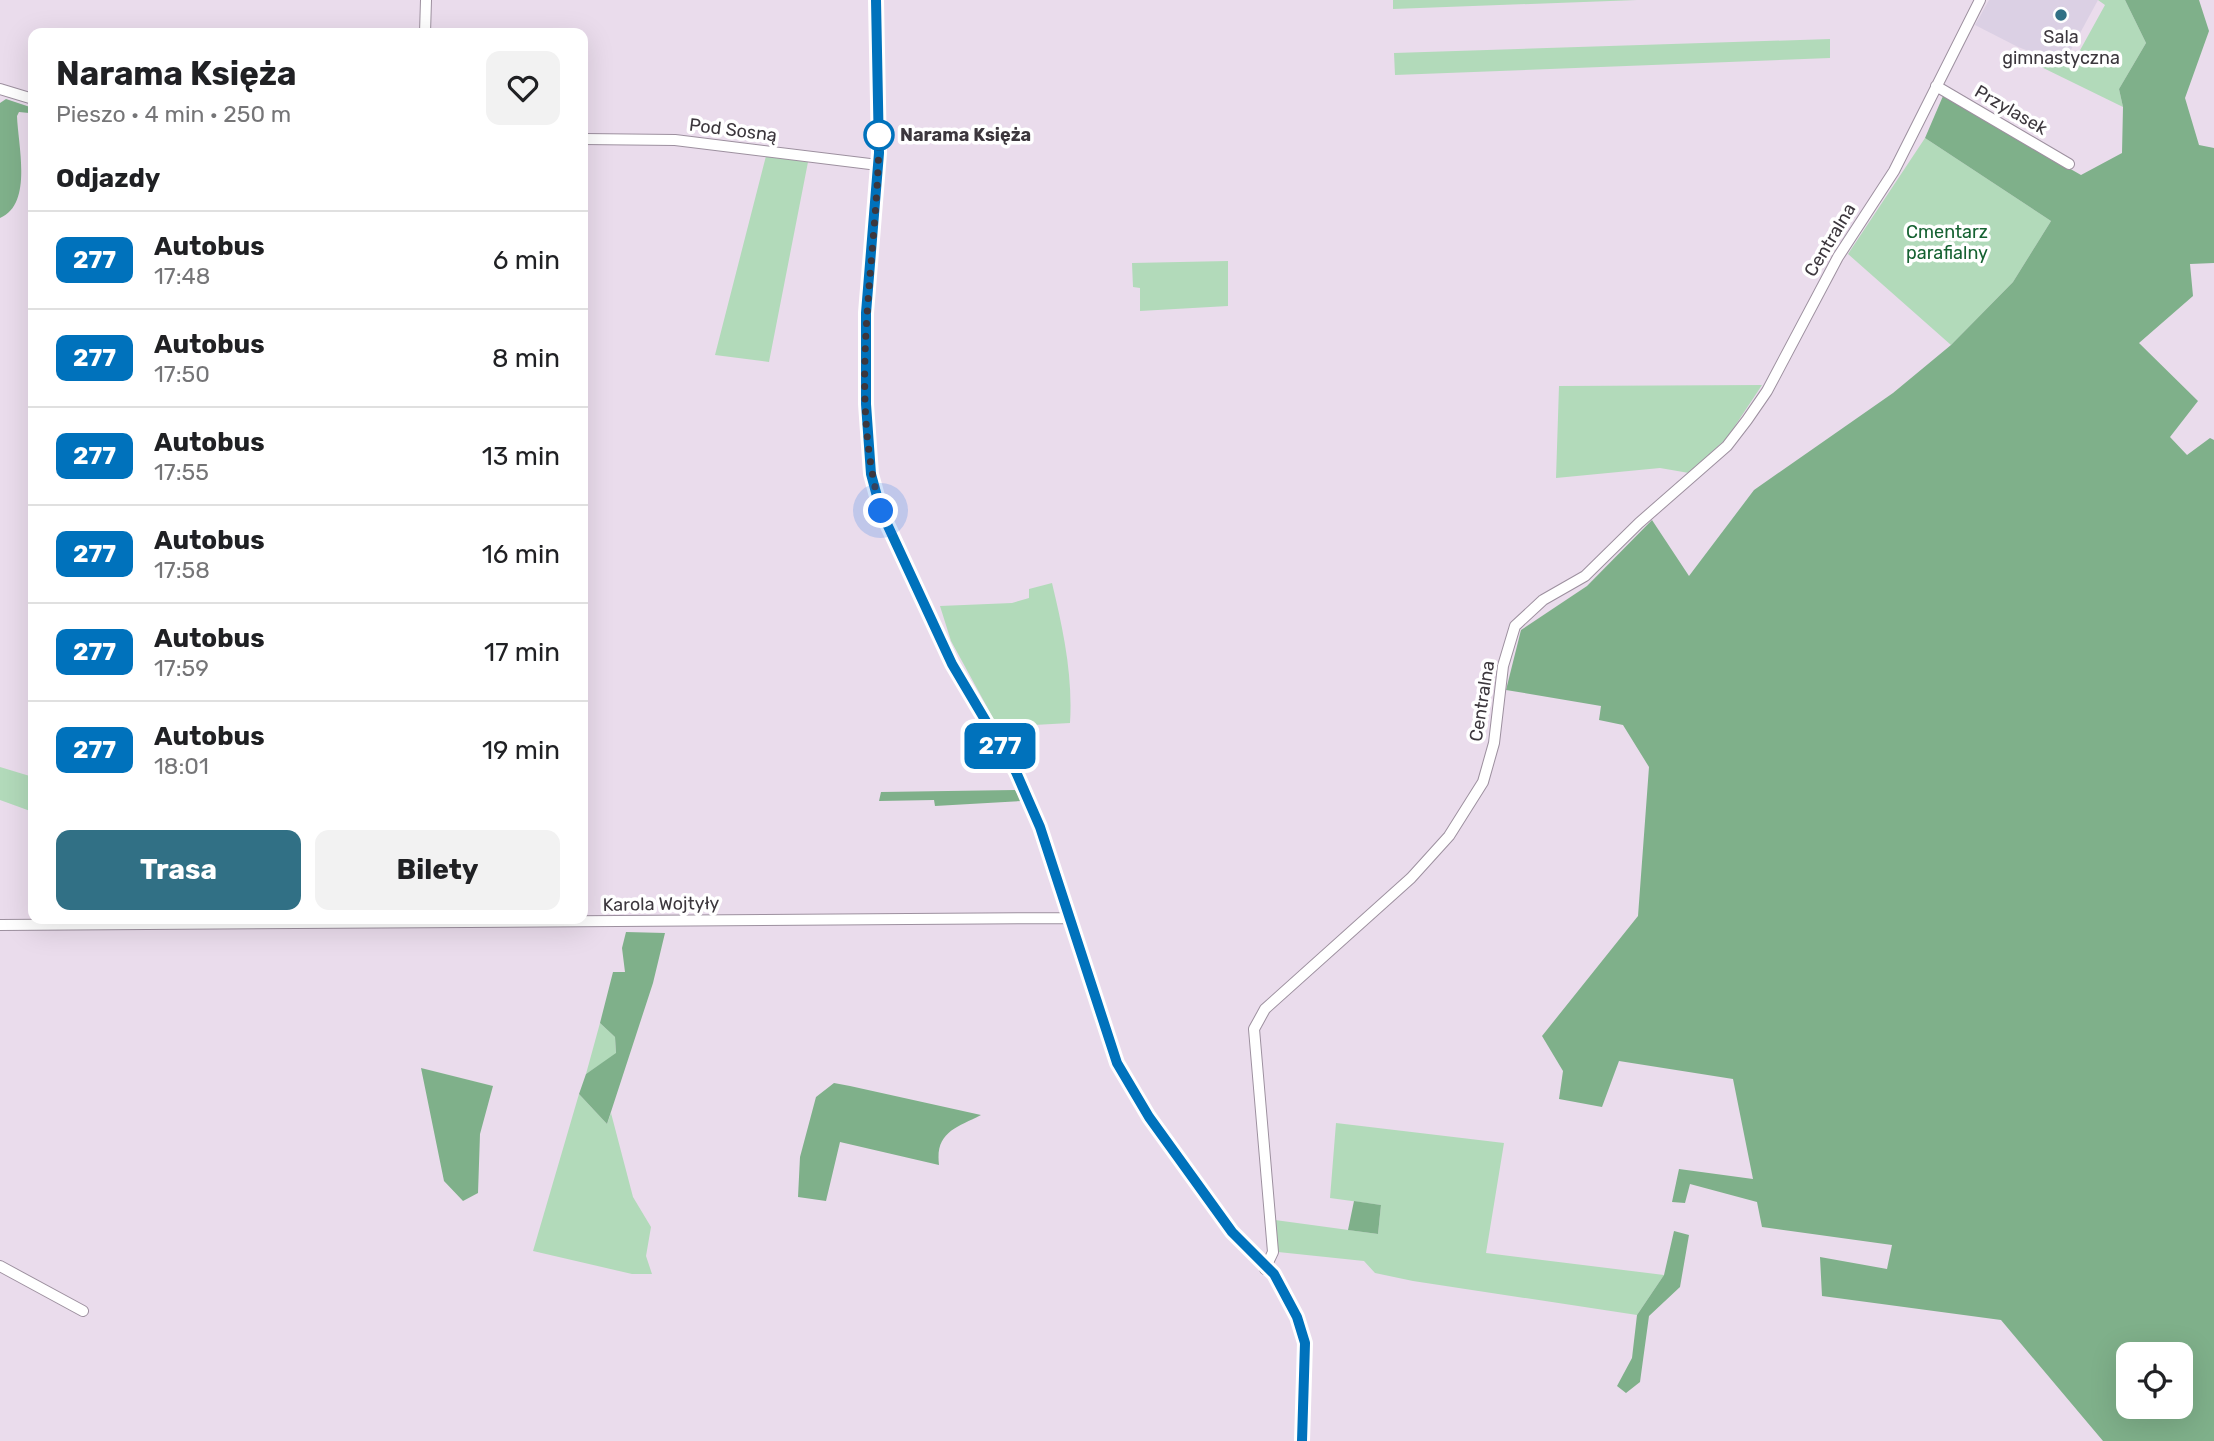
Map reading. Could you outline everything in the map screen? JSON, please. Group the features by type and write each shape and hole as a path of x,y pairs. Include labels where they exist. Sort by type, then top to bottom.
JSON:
{"street":[{"path":"425,28 426,0"},
{"path":"876,0 878,166 866,313 871,474 881,511 952,664 1016,772 1040,827 1117,1063 1149,1117 1232,1232 1265,1269 1274,1274 1297,1317 1305,1343 1303,1441"},
{"name":"Centralna","path":"1265,1269 1273,1252 1254,1029 1265,1009 1411,878 1449,836 1483,782 1494,743 1503,666 1516,626 1543,600 1585,576 1639,523 1727,446 1747,420 1767,391 1838,257 1894,171 1980,0"},
{"name":"Przylasek","path":"1936,86 2069,164"},
{"path":"0,89 28,97"},
{"name":"Pod Sosną","path":"588,139 675,140 878,166"},
{"name":"Karola Wojtyły","path":"588,921 1070,918"},
{"name":"Karola Wojtyły","path":"0,925 153,924"},
{"path":"0,1266 83,1311"}],"shaded area":[{"path":"1989,0 2098,0 2066,59 2053,60 2018,47 1975,25"}],"green space":[{"path":"1393,0 1637,0 1393,9"},
{"path":"2098,0 2125,0 2146,43 2119,89 2123,107 2021,57 2059,66 2073,63 2105,5"},
{"path":"2125,0 2199,0 2209,31 2185,98 2199,145 2214,148 2214,263 2190,264 2193,296 2139,343 2198,401 2170,437 2187,455 2210,438 2214,440 2214,1441 2103,1441 2001,1320 1822,1296 1820,1257 1887,1269 1892,1245 1762,1227 1757,1202 1690,1184 1685,1203 1672,1202 1679,1169 1753,1179 1733,1079 1619,1061 1602,1107 1559,1099 1563,1071 1542,1036 1638,916 1649,767 1623,725 1599,720 1601,706 1506,690 1521,630 1587,586 1652,520 1689,576 1754,490 1893,393 1951,345 2013,282 2051,221 1925,138 1943,96 2081,175 2122,153 2123,107 2119,89 2146,43"},
{"path":"1830,39 1830,58 1395,75 1394,53"},
{"path":"6,99 28,106 28,113 19,112 17,116 21,173 17,200 10,211 0,218 0,103"},
{"name":"Cmentarz parafialny","path":"1925,138 2051,221 2013,282 1951,345 1848,254"},
{"path":"766,156 808,162 769,362 715,355"},
{"path":"1228,261 1228,306 1140,311 1140,288 1133,287 1132,263"},
{"path":"1762,385 1727,438 1689,473 1660,468 1556,478 1559,386"},
{"path":"1052,583 1069,670 1070,723 998,727 951,641 940,606 1012,603 1029,598 1029,589"},
{"path":"0,767 28,775 28,810 0,800"},
{"path":"1015,790 1022,801 935,806 934,800 879,801 881,792"},
{"path":"626,932 665,933 653,983 607,1124 579,1094 586,1074 616,1053 615,1037 600,1023 613,972 625,972 622,948"},
{"path":"600,1023 615,1037 616,1054 586,1074"},
{"path":"421,1068 493,1086 480,1134 478,1193 463,1201 444,1181"},
{"path":"834,1083 981,1115 949,1132 940,1145 939,1165 840,1142 826,1201 798,1197 800,1157 816,1097"},
{"path":"579,1094 607,1124 611,1113 633,1197 651,1227 646,1256 652,1274 632,1274 533,1251"},
{"path":"1336,1123 1504,1143 1486,1253 1664,1275 1637,1315 1413,1281 1375,1273 1364,1261 1278,1252 1275,1220 1378,1234 1381,1205 1330,1198"},
{"path":"1354,1201 1381,1205 1378,1234 1348,1230"},
{"path":"1674,1231 1689,1235 1680,1287 1649,1316 1640,1382 1626,1393 1617,1386 1632,1358 1637,1315 1664,1275"}],"bus line":[{"name":"277","path":"876,0 879,153 866,313 866,404 871,474 881,511 952,664 1016,772 1040,827 1117,1063 1149,1117 1232,1232 1265,1269 1274,1274 1297,1317 1305,1343 1302,1441"}],"place":[{"name":"Sala gimnastyczna","path":"2061,15"},
{"name":"Narama Księża","path":"879,135"}],"route":[{"path":"879,135 866,313 866,404 871,474 881,511"}]}
